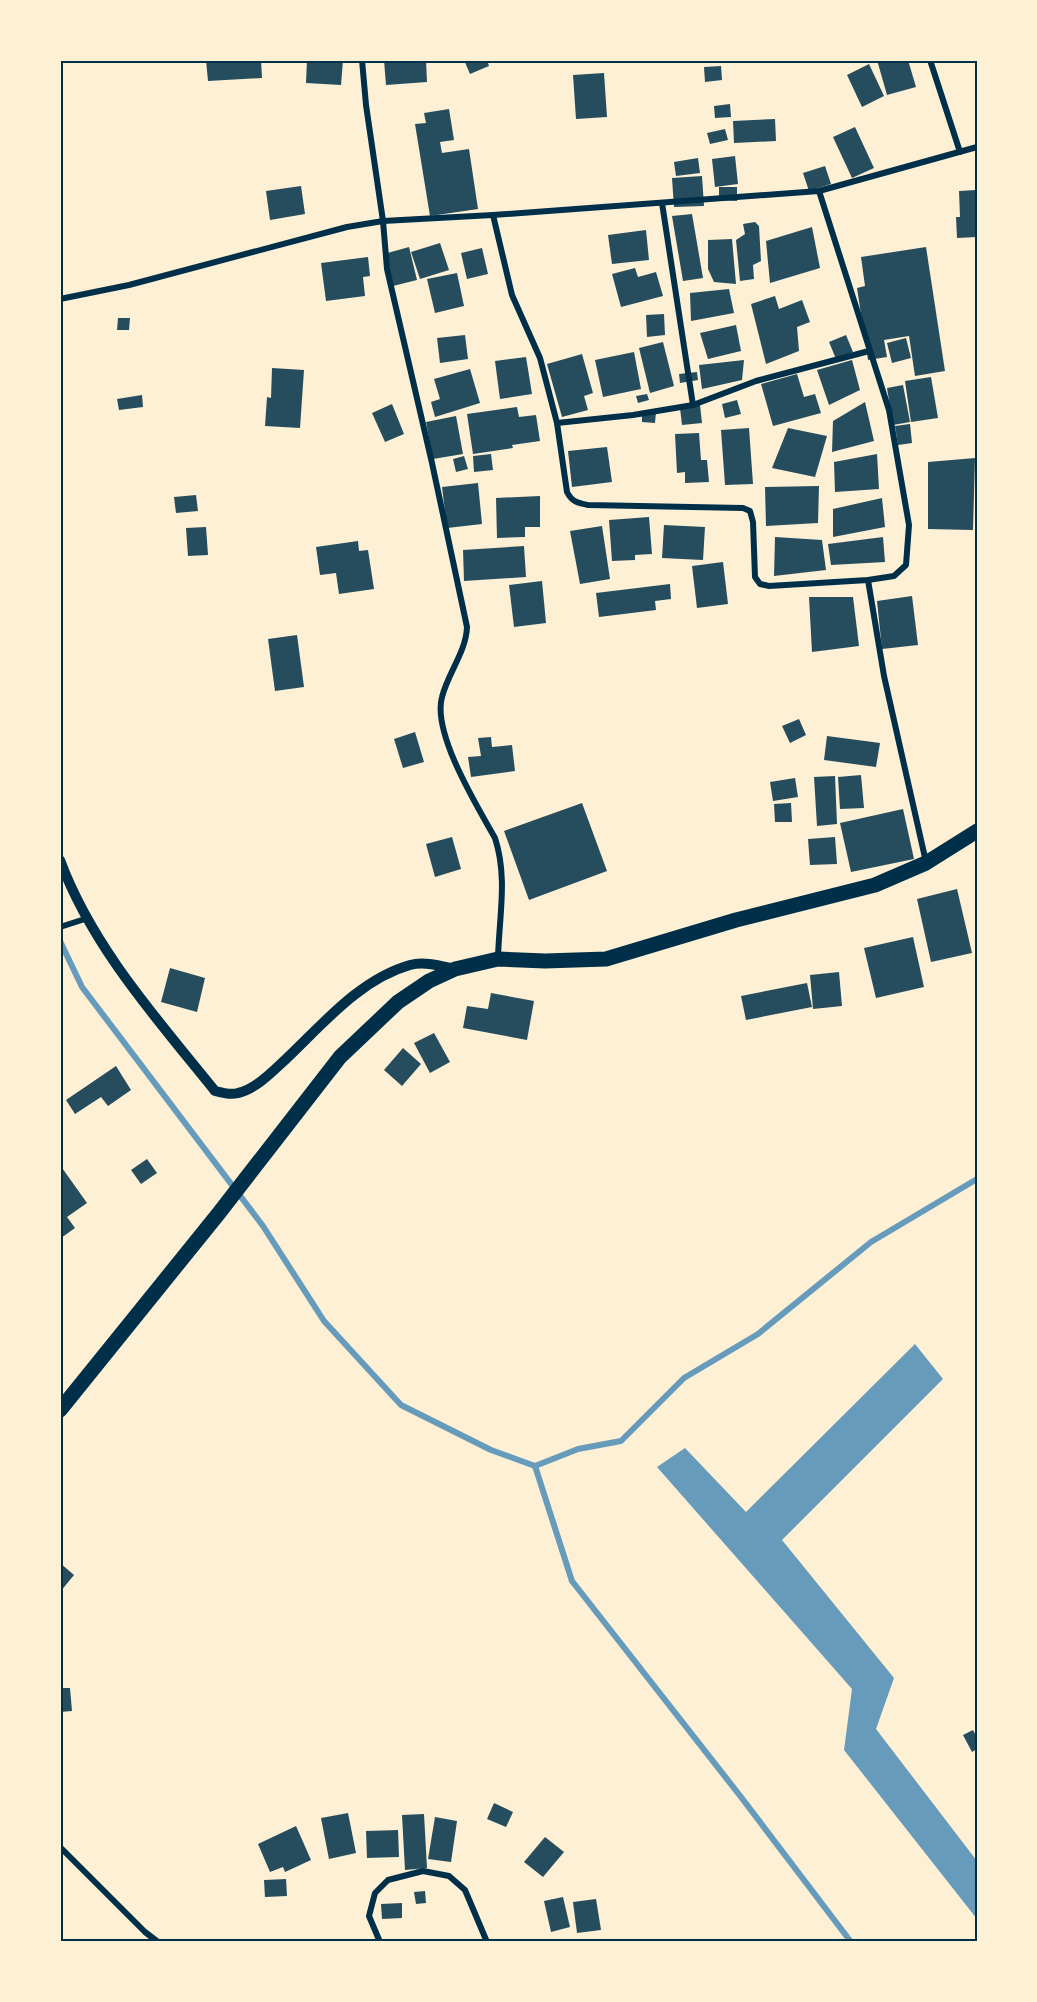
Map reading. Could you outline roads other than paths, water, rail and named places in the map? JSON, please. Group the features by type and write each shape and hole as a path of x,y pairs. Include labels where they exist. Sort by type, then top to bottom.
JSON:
{"main road":[{"path":"60,1410 219,1213 340,1057 398,1002 429,981 455,969 498,959 545,961 606,959 736,920 875,885 926,863 977,831"}],"street":[{"path":"362,60 387,269 465,610 467,637 441,698 440,712 444,732 454,759 495,838 498,849 503,888 498,959"},
{"path":"930,60 960,152"},
{"path":"60,298 129,285 347,227 383,221 492,216 819,191 977,147"},
{"path":"492,216 512,295 540,358 557,423 567,492 570,498 576,503 615,507 743,508 750,511 755,577 760,584 868,580 894,576 906,565 909,525 889,410 819,191"},
{"path":"662,203 693,405"},
{"path":"557,423 633,415 693,405 756,381 869,351"},
{"path":"868,580 884,676 926,863"},
{"path":"60,860 71,890 112,957 215,1091 238,1094 269,1074 351,998 378,979 411,965 433,964 455,969"},
{"path":"60,927 88,918"},
{"path":"60,1848 145,1932 159,1942"},
{"path":"380,1942 369,1916 375,1893 388,1880 423,1871 449,1876 465,1890 487,1942"}],"water":[{"path":"915,1344 943,1379 782,1540 894,1678 876,1729 977,1861 977,1919 844,1750 852,1689 657,1467 685,1448 746,1512"}],"waterway":[{"path":"60,941 82,987 263,1226 324,1321 401,1405 491,1450 535,1466 578,1449 621,1441 684,1378 758,1334 871,1242 977,1179"},
{"path":"535,1466 572,1581 851,1942"}]}
